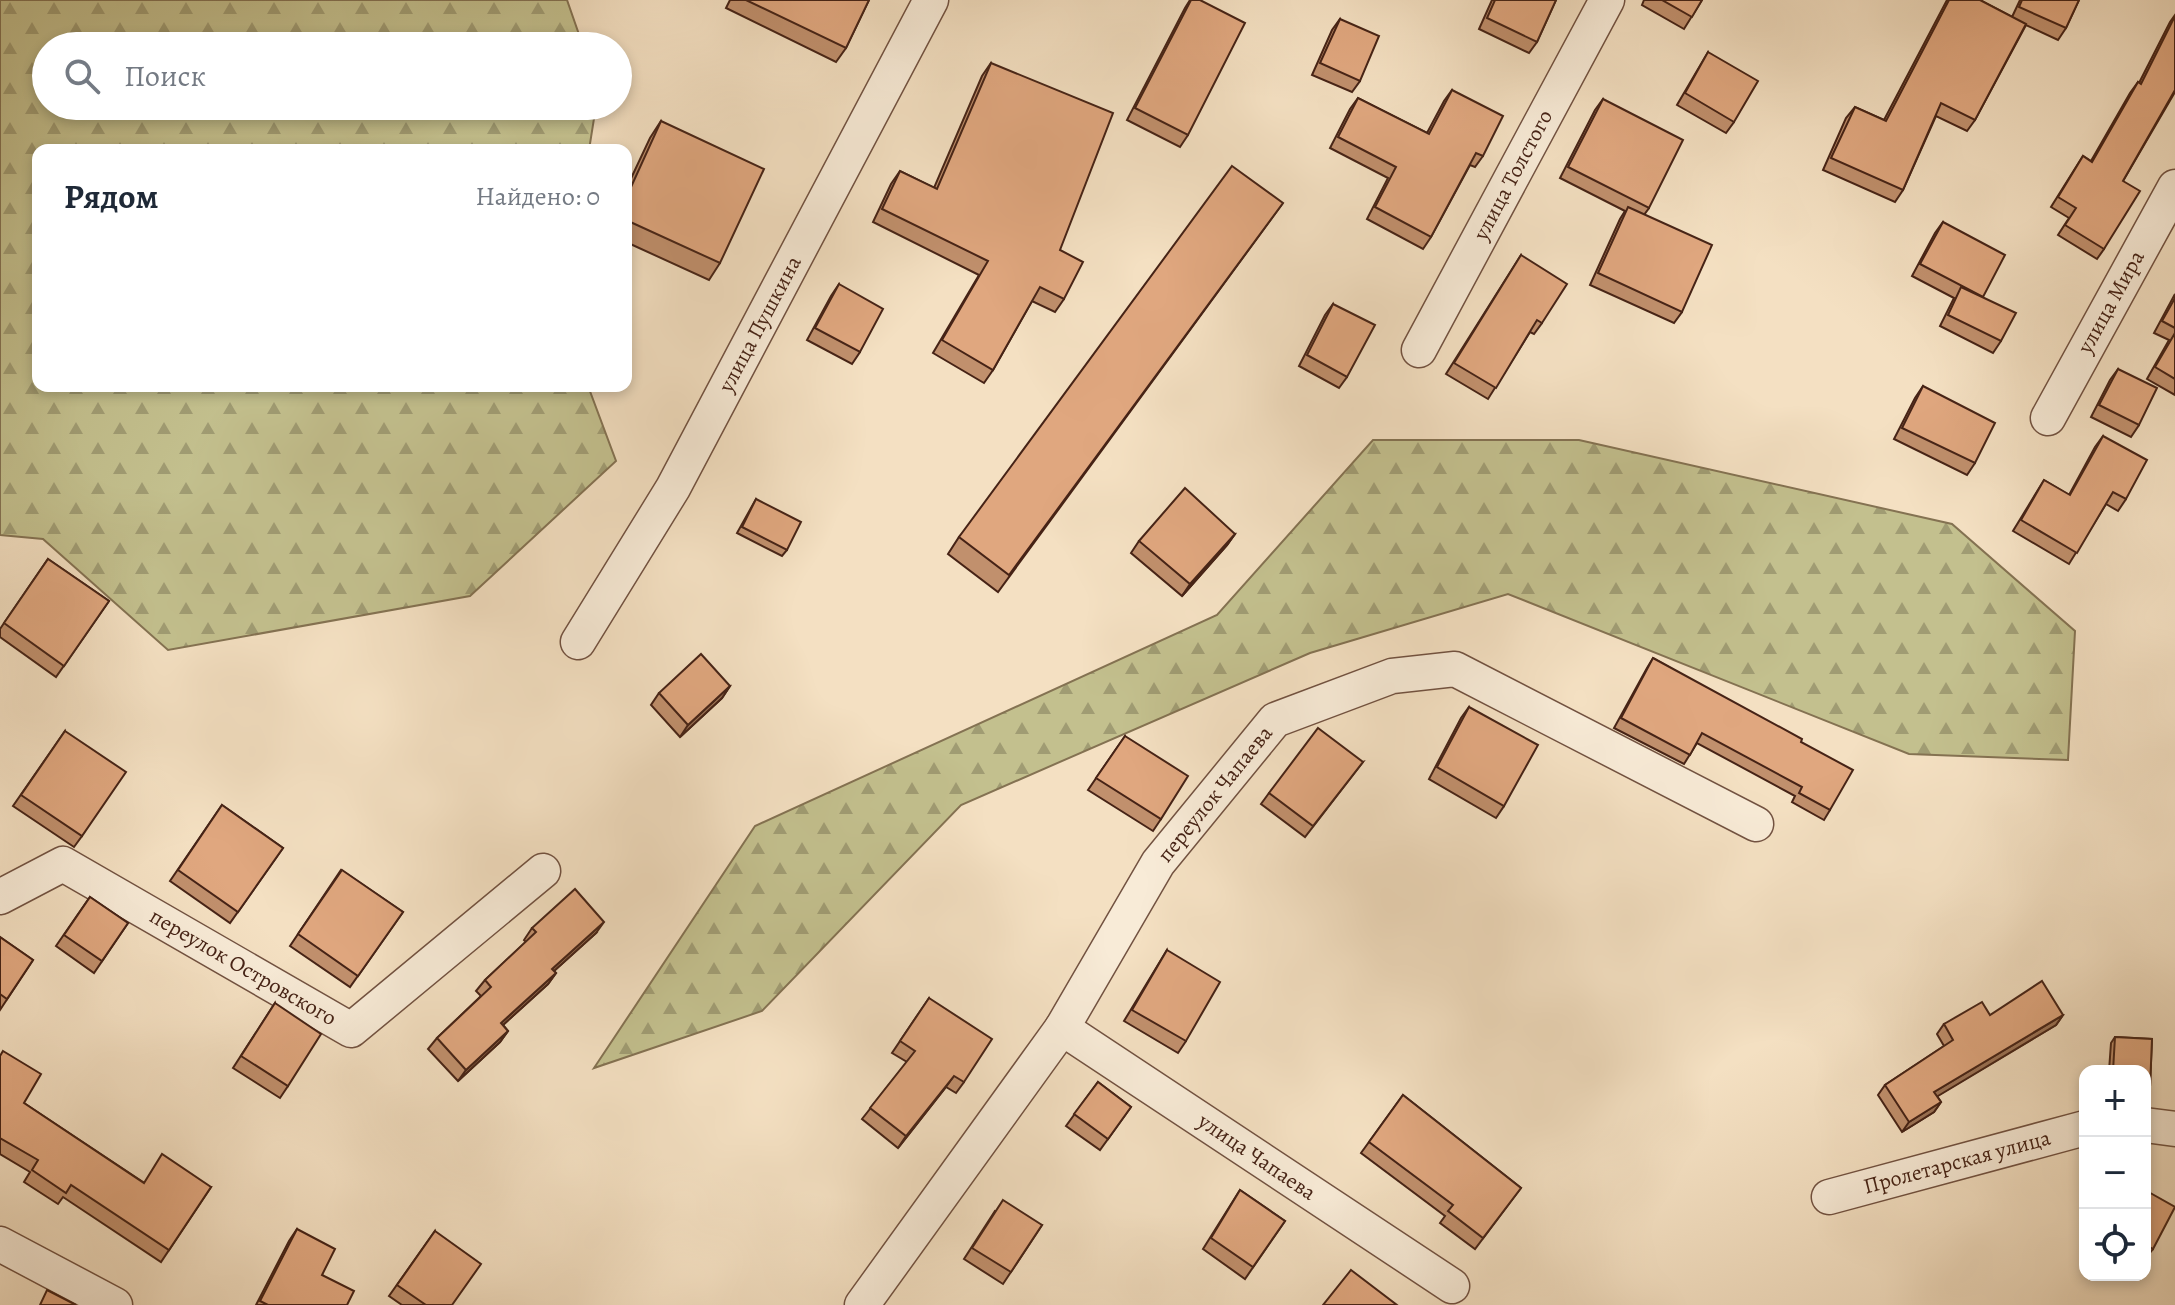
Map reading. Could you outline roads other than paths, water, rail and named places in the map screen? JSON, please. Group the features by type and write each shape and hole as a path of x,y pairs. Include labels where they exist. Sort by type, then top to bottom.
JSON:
{"street":[{"name":"улица Пушкина","path":"578,642 673,488 931,0"},
{"name":"улица Толстого","path":"1419,350 1607,0"},
{"name":"улица Мира","path":"2048,418 2175,187"},
{"name":"переулок Чапаева","path":"862,1305 1062,1028 1158,863 1275,720 1392,676 1455,669 1756,824"},
{"name":"переулок Островского","path":"0,897 63,864 351,1030 543,871"},
{"name":"улица Чапаева","path":"1062,1028 1452,1286"},
{"path":"2151,1126 2175,1129"},
{"name":"Пролетарская улица","path":"1829,1197 2079,1130"},
{"path":"0,1244 115,1305"}]}
